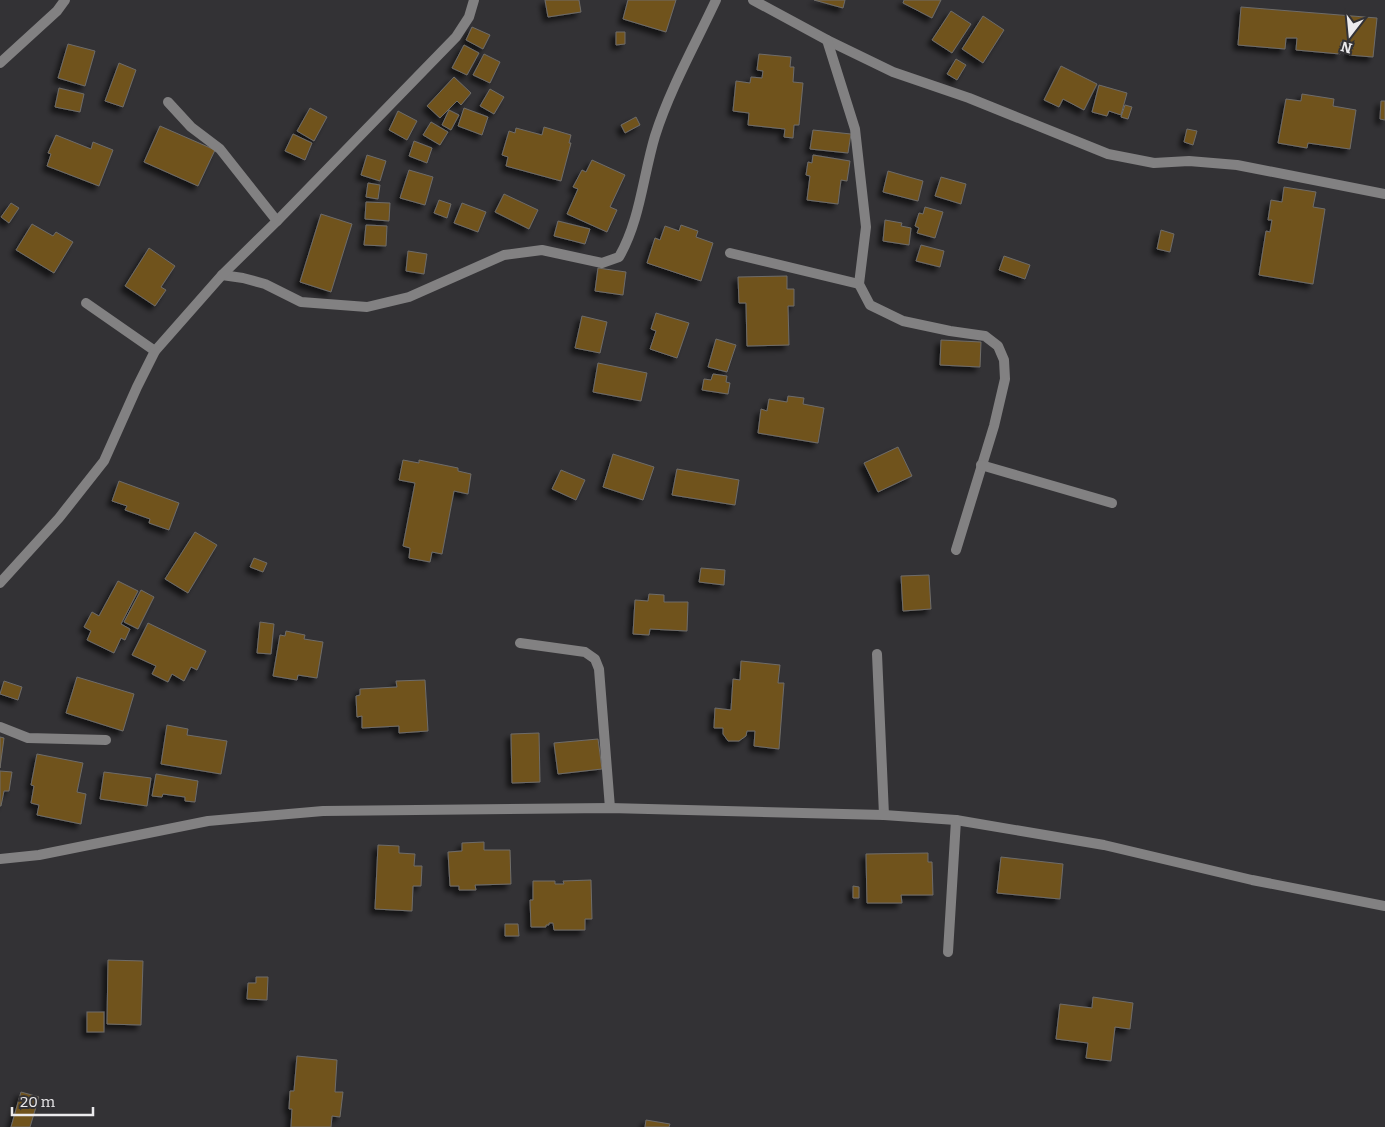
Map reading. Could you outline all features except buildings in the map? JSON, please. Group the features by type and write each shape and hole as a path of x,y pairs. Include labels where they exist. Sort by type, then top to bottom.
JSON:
{"street":[{"path":"0,63 57,11 65,0"},
{"path":"0,583 59,518 104,461 155,351 222,275 456,37 469,17 474,0"},
{"path":"222,275 265,284 301,302 367,307 409,297 504,255 542,250 602,263 619,257 629,240 655,137 666,104 716,0"},
{"path":"753,0 827,40 893,72 969,98 1108,154 1154,163 1189,162 1237,165 1385,194"},
{"path":"827,40 855,129 866,227 859,284 870,305 903,320 950,331 985,336 998,346 1004,360 1005,379 994,426 956,550"},
{"path":"168,102 191,127 220,149 277,221"},
{"path":"730,253 859,284"},
{"path":"86,303 155,351"},
{"path":"981,464 1112,503"},
{"path":"520,643 585,652 595,659 599,670 610,808"},
{"path":"876,654 884,815"},
{"path":"0,727 28,738 106,740"},
{"path":"0,859 39,855 208,821 313,812 610,808 884,815 956,820 1104,845 1252,880 1385,906"},
{"path":"948,952 956,820"}]}
